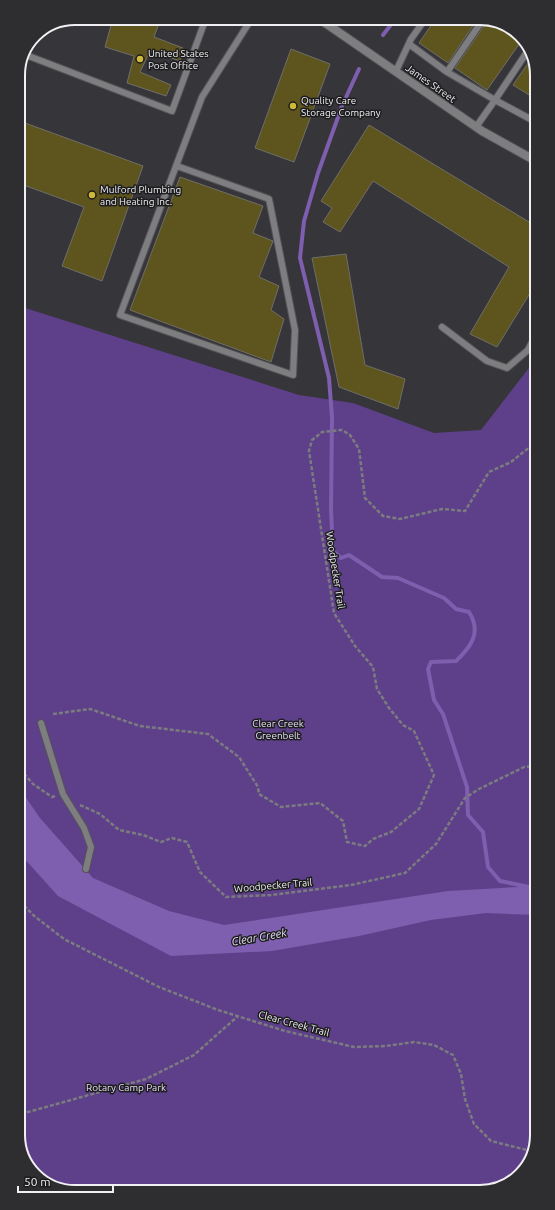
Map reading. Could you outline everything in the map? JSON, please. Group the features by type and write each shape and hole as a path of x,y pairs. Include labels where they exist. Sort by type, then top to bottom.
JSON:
{"street":[{"name":"James Street","path":"331,25 476,127 530,158"}],"lane":[{"path":"29,56 172,111 203,25"},
{"path":"177,166 269,199 294,330 293,375 120,315 202,98 248,25"},
{"path":"396,71 409,44 421,25"},
{"path":"446,72 479,25"},
{"path":"409,44 446,72 530,119"},
{"path":"476,127 525,53"},
{"path":"442,327 487,361 507,368 528,350 530,346"},
{"path":"41,723 63,794 84,828 91,847 86,869"}],"path":[{"name":"Woodpecker Trail","path":"53,714 90,709 140,726 208,734 238,757 258,787 259,794 281,807 320,803 343,821 348,842 365,846 373,839 391,832 419,809 434,775 414,731 403,725 389,708 377,689 373,667 355,646 334,613 309,451 312,440 322,432 342,430 350,435 359,449 365,498 383,516 400,519 442,509 465,511 489,472 511,462 530,447"},
{"name":"Woodpecker Trail","path":"25,775 33,784 52,796 63,794 100,814 119,830 143,835 161,842 172,838 187,842 200,872 226,897 271,895 351,885 405,873 436,844 465,798 524,767 530,766"},
{"name":"Clear Creek Trail","path":"25,906 33,915 64,939 159,987 238,1016 354,1047 386,1046 414,1042 434,1045 453,1055 461,1074 465,1099 474,1124 491,1141 527,1150"},
{"path":"25,1113 146,1080 194,1055 238,1016"}],"green space":[{"name":"Clear Creek Greenbelt","path":"25,308 299,395 353,403 434,433 481,430 530,367 530,1141 523,1160 510,1175 505,1178 489,1184 480,1185 72,1185 50,1178 35,1165 30,1157 25,1134"}],"water":[{"name":"Clear Creek","path":"25,796 40,818 93,878 169,911 224,925 448,891 530,886 530,915 486,913 431,920 359,936 272,951 171,956 58,896 25,859"}],"building":[{"name":"United States Post Office","path":"111,25 158,25 154,37 183,48 180,61 150,51 140,72 171,85 166,96 127,83 134,56 105,47"},
{"path":"431,25 473,25 448,63 419,43"},
{"path":"484,25 505,32 519,44 487,90 455,68"},
{"name":"Quality Care Storage Company","path":"291,49 330,64 294,162 255,148"},
{"path":"528,63 530,69 530,96 513,85"},
{"name":"Mulford Plumbing and Heating Inc.","path":"25,123 143,166 102,281 62,266 84,207 25,186"},
{"path":"369,125 530,223 530,293 497,347 470,334 509,267 373,181 340,232 323,222 332,208 321,201"},
{"path":"180,177 263,206 253,233 273,241 259,277 279,286 271,310 284,319 271,362 130,310"},
{"path":"346,254 365,365 405,379 398,409 339,387 312,258"}],"waterway":[{"path":"383,35 391,25"},
{"path":"359,69 342,106 318,173 304,221 300,258 329,378 332,417 331,510 333,551 341,558 349,555 382,577 398,578 444,598 456,609 469,612 475,626 475,633 470,645 456,661 431,662 428,669 434,700 443,714 467,787 468,815 483,832 488,867 500,881 529,887"}],"place":[{"name":"United States Post Office","path":"140,59"},
{"name":"Quality Care Storage Company","path":"293,106"},
{"name":"Mulford Plumbing and Heating Inc.","path":"92,195"}],"park label":[{"name":"Rotary Camp Park","path":"126,1087"}]}
